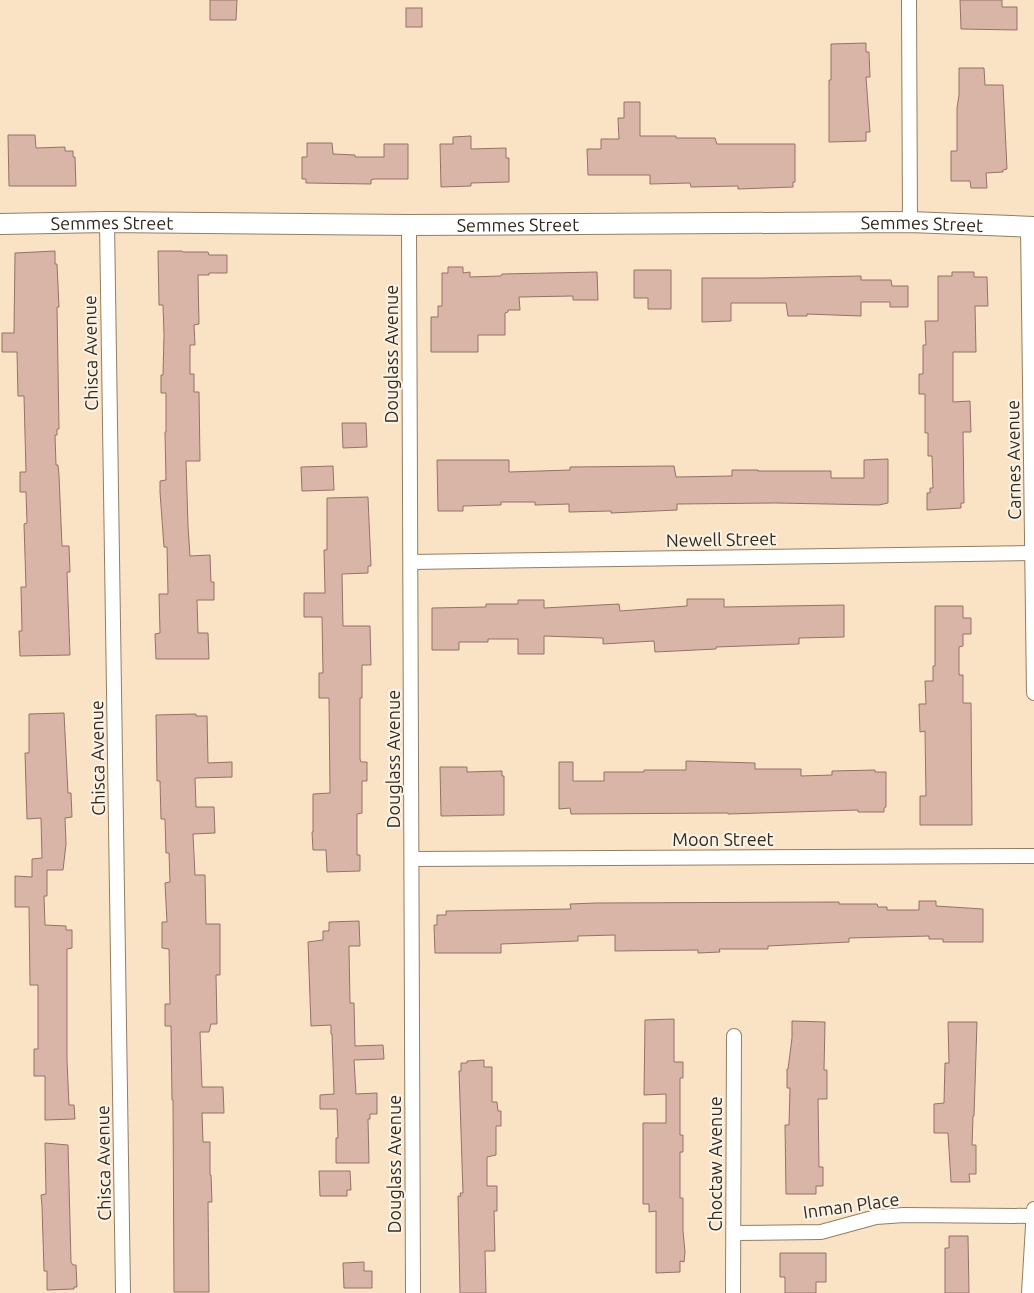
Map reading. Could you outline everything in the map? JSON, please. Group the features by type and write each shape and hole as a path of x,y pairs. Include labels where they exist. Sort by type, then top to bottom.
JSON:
{"main road":[{"name":"Semmes Street","path":"0,224 107,222 409,225 910,222 1031,227"}],"street":[{"path":"909,0 910,222"},
{"name":"Chisca Avenue","path":"107,222 123,1293"},
{"name":"Douglass Avenue","path":"409,225 413,1293"},
{"name":"Carnes Avenue","path":"1031,227 1034,693"},
{"name":"Newell Street","path":"411,562 1033,553"},
{"name":"Moon Street","path":"412,859 1034,856"},
{"name":"Choctaw Avenue","path":"733,1293 734,1036"},
{"path":"1029,1293 1034,1208"},
{"name":"Inman Place","path":"734,1233 822,1232 876,1217 904,1215 1034,1216"}],"building":[{"path":"210,0 237,0 236,20 210,20"},
{"path":"960,0 1002,0 1002,7 1017,7 1017,30 961,29"},
{"path":"406,8 422,8 422,27 406,27"},
{"path":"866,43 866,52 869,52 870,77 866,77 870,132 866,132 866,141 829,142 831,44"},
{"path":"959,68 984,68 985,85 1003,85 1007,169 1003,170 1003,172 986,173 987,188 971,188 970,181 951,181 951,151 957,151"},
{"path":"624,102 640,102 640,136 715,138 717,144 795,144 795,182 793,182 793,187 738,189 738,186 691,187 690,183 650,184 650,175 588,175 587,149 601,149 601,139 619,139 618,118 624,118"},
{"path":"8,135 35,135 36,148 65,147 65,151 73,151 76,186 9,186"},
{"path":"471,136 471,149 506,148 506,158 509,158 509,182 471,183 471,186 441,187 440,144 453,144 453,137"},
{"path":"307,143 332,143 333,154 355,155 355,157 384,157 384,144 408,144 408,179 374,179 371,180 371,184 306,183 306,179 302,179 302,157 307,157"},
{"path":"55,251 59,307 57,307 59,429 57,429 57,435 55,435 56,465 58,465 59,475 62,546 69,546 70,572 67,572 70,655 20,656 19,631 22,631 21,587 26,587 24,524 27,523 26,492 20,492 20,472 26,472 24,396 18,396 17,352 2,352 2,333 14,333 15,253"},
{"path":"158,251 208,252 209,255 227,255 227,273 198,275 199,324 194,325 195,345 190,345 190,374 194,374 194,392 199,392 200,461 186,461 188,526 190,556 210,555 211,582 214,582 214,600 197,600 198,633 208,633 209,659 156,659 155,634 160,633 159,594 168,594 167,547 164,547 160,492 160,481 166,480 166,393 161,393 164,334 163,305 159,305"},
{"path":"448,267 463,267 463,273 470,272 470,277 501,276 502,274 597,272 598,300 573,300 573,296 519,297 520,310 508,310 505,313 505,335 478,335 478,352 431,352 431,317 438,317 438,306 442,306 442,273 448,273"},
{"path":"634,270 671,270 671,309 648,309 648,298 634,298"},
{"path":"952,272 974,272 974,277 987,277 988,306 975,306 976,352 953,352 953,402 970,401 971,432 963,432 964,503 961,503 961,508 927,510 927,493 930,493 930,488 933,488 932,456 928,456 928,433 925,433 925,394 919,394 919,374 923,374 923,345 926,345 925,321 938,321 938,276 952,276"},
{"path":"861,276 861,280 891,280 892,286 908,286 908,307 890,307 890,302 861,302 861,316 807,314 807,316 788,316 786,303 731,303 731,321 702,322 702,278"},
{"path":"342,423 366,423 367,447 343,448"},
{"path":"888,459 888,503 879,505 677,504 677,510 611,513 611,511 569,512 569,504 535,505 535,502 501,502 501,505 463,506 463,511 438,511 437,460 509,460 509,472 570,470 570,467 674,466 676,477 732,476 732,470 758,470 831,471 831,478 864,478 864,460"},
{"path":"333,466 334,490 302,491 301,467"},
{"path":"368,497 371,566 368,566 368,573 342,574 343,626 370,626 371,665 362,665 362,698 360,698 360,759 361,762 367,762 367,781 362,781 362,813 357,814 357,855 360,855 360,871 327,872 326,850 313,850 312,832 313,794 330,793 329,698 319,698 319,673 323,673 322,617 304,617 304,593 325,593 324,550 327,550 327,498"},
{"path":"687,599 724,599 724,607 844,605 844,637 799,638 799,644 716,647 716,649 655,652 654,641 603,644 603,638 544,636 544,654 518,654 518,639 488,639 488,642 459,642 459,650 432,650 432,608 486,607 486,604 518,604 518,600 544,600 544,608 619,604 620,611 687,606"},
{"path":"935,606 963,606 963,618 971,618 971,634 963,634 963,646 959,647 959,675 963,675 963,703 971,703 972,825 920,825 920,796 926,796 925,731 920,732 919,704 926,704 925,681 933,681 933,666 935,666"},
{"path":"64,713 68,793 71,793 72,817 65,818 66,844 63,870 47,870 47,896 44,896 45,925 66,926 66,930 72,930 72,948 67,949 67,1060 69,1105 74,1105 75,1119 45,1120 45,1076 34,1076 34,1049 38,1049 38,985 30,985 29,907 15,907 15,876 32,877 32,859 42,858 41,818 27,819 25,753 29,753 29,714"},
{"path":"196,714 196,716 207,716 208,763 232,762 232,777 195,778 196,807 214,807 215,833 193,834 195,875 205,875 206,924 220,924 220,975 216,975 217,1024 211,1024 209,1032 200,1032 202,1087 223,1087 224,1113 202,1113 203,1142 210,1142 212,1202 208,1202 209,1292 174,1292 171,1026 165,1026 165,1004 170,1004 169,949 162,948 162,922 167,922 165,883 170,882 169,853 166,853 165,819 161,819 160,781 157,781 156,715"},
{"path":"686,761 755,763 755,769 801,769 801,776 832,775 832,771 875,770 875,772 886,772 886,807 884,812 858,812 858,810 728,814 571,814 570,808 559,809 559,762 573,762 573,781 604,781 604,772 686,770"},
{"path":"440,767 467,767 467,772 502,771 502,776 504,776 504,815 441,816"},
{"path":"919,901 936,901 936,906 983,909 983,942 943,942 943,939 929,939 929,936 849,938 849,942 768,946 768,949 719,949 720,952 698,953 698,950 615,951 615,935 578,936 578,941 501,944 501,953 435,953 434,925 437,925 437,915 446,915 446,911 571,909 570,904 596,903 839,902 839,904 877,904 878,907 887,907 887,910 919,910"},
{"path":"359,921 360,946 349,946 350,1003 354,1003 355,1046 383,1045 384,1059 354,1060 356,1094 377,1093 377,1114 370,1114 370,1119 368,1119 369,1163 336,1163 336,1138 338,1138 337,1109 320,1109 320,1095 334,1094 331,1025 311,1026 308,942 323,940 323,931 329,931 329,922"},
{"path":"674,1019 674,1062 683,1062 683,1078 680,1078 680,1135 683,1135 683,1152 680,1152 680,1198 683,1198 685,1252 684,1262 680,1261 680,1272 656,1273 656,1211 649,1212 649,1204 643,1204 643,1123 666,1123 666,1094 644,1095 645,1020"},
{"path":"792,1021 825,1022 824,1070 827,1070 827,1099 818,1099 819,1167 823,1167 823,1186 816,1186 816,1194 786,1194 785,1125 789,1125 790,1088 787,1088 787,1069 792,1038"},
{"path":"948,1022 977,1022 972,1145 976,1145 976,1174 969,1174 970,1182 951,1182 948,1133 934,1133 934,1104 944,1103 945,1063 949,1063"},
{"path":"484,1060 484,1067 492,1067 492,1102 497,1102 498,1111 501,1111 501,1126 496,1126 496,1155 487,1157 487,1186 497,1186 497,1211 494,1211 495,1251 485,1251 486,1293 460,1293 458,1196 461,1196 460,1193 463,1193 459,1071 461,1071 461,1063"},
{"path":"45,1143 68,1145 71,1262 73,1265 76,1265 77,1287 74,1287 74,1289 47,1290 47,1271 44,1271 41,1195 46,1194"},
{"path":"319,1171 350,1171 351,1190 347,1190 347,1196 320,1196"},
{"path":"949,1236 968,1236 969,1293 945,1293 945,1248 949,1248"},
{"path":"780,1253 826,1253 826,1282 816,1282 816,1293 785,1293 785,1277 780,1277"},
{"path":"364,1262 364,1271 372,1271 372,1288 344,1288 343,1263"}]}
